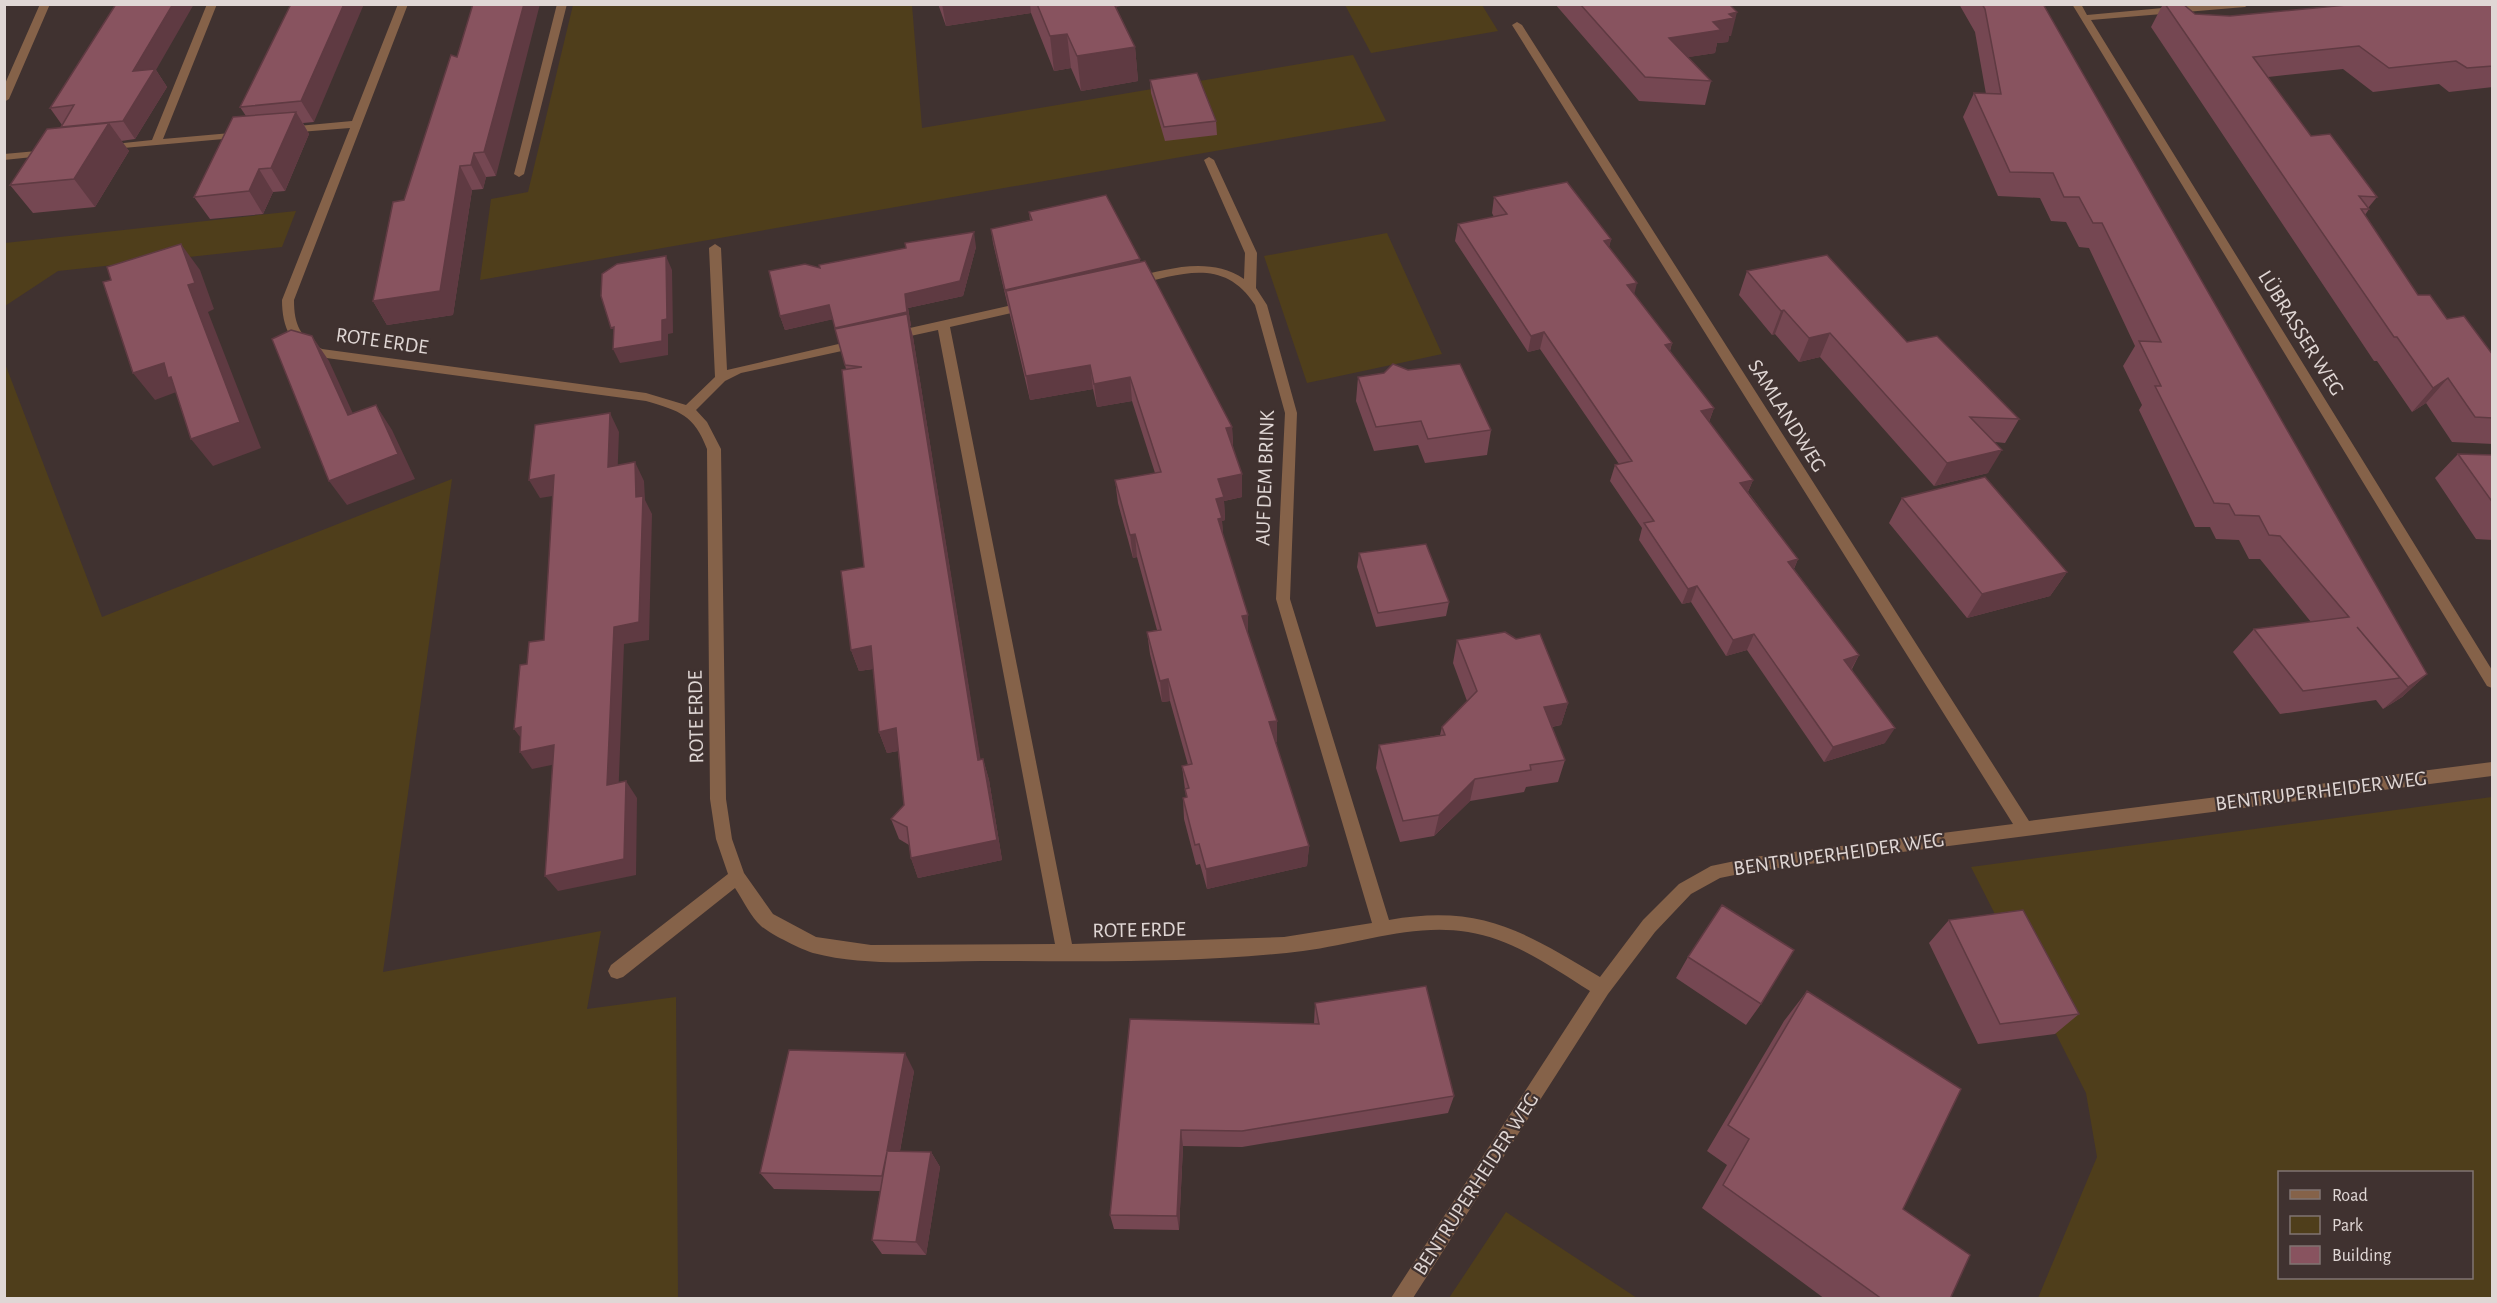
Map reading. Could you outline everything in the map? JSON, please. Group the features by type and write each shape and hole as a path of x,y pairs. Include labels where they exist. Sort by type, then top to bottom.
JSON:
{"street":[{"path":"4,99 45,4"},
{"path":"156,143 212,4"},
{"name":"ROTE ERDE","path":"403,4 288,300 288,321 299,342 320,353 646,397 689,410 705,425 714,449 718,799 724,839 737,877 767,920 814,945 871,953 1218,950 1272,946 1438,923 1466,924 1503,932 1534,946 1602,988"},
{"path":"519,174 562,4"},
{"name":"LÜBRASSER WEG","path":"2076,4 2493,682"},
{"path":"2084,18 2245,4"},
{"name":"SAMLANDWEG","path":"1517,24 2025,829"},
{"path":"274,132 356,124"},
{"path":"98,148 250,134"},
{"path":"4,157 63,152"},
{"path":"1209,160 1251,253 1250,288"},
{"path":"715,248 721,378"},
{"path":"1123,284 1180,271 1207,268 1229,274 1250,288"},
{"name":"AUF DEM BRINK","path":"1250,288 1261,305 1292,413 1283,598 1383,930"},
{"path":"689,410 721,378 737,370 1045,302"},
{"path":"943,325 1065,952"},
{"name":"BENTRUPERHEIDER WEG","path":"1401,1299 1602,988 1649,926 1685,889 1717,872 1754,864 2493,769"},
{"path":"617,971 737,877"}],"green space":[{"path":"573,5 912,5 922,128 1353,55 1386,121 480,280 491,199 528,192"},
{"path":"1345,5 1482,5 1498,31 1371,53"},
{"path":"296,211 282,247 58,271 5,306 5,243"},
{"path":"1387,233 1442,354 1307,383 1264,256"},
{"path":"4,361 102,617 452,479 383,972 601,931 587,1009 676,997 678,1298 5,1298"},
{"path":"2492,797 2492,1298 2038,1298 2097,1157 2086,1093 1971,867"},
{"path":"1506,1212 1637,1298 1449,1298"}],"building":[{"path":"116,4 173,4 133,71 155,69 123,121 61,127 74,105 50,108"},
{"path":"291,4 344,4 301,101 240,107"},
{"path":"473,4 524,4 484,152 474,153 471,165 460,166 440,291 373,301 393,202 404,200 451,55 457,57"},
{"path":"1037,4 1114,4 1135,47 1077,56 1067,34 1050,36"},
{"path":"1580,4 1729,4 1737,12 1729,14 1734,18 1713,22 1721,30 1669,38 1711,81 1645,77"},
{"path":"1982,4 2043,4 2427,674 2408,687 2357,627 2400,678 2303,691 2254,629 2349,617 2280,536 2269,535 2259,516 2235,515 2229,504 2214,503 2155,386 2161,386 2139,341 2161,342 2102,223 2093,223 2079,197 2064,197 2053,173 2010,172 1974,93 2001,94 1985,9"},
{"path":"2165,4 2183,4 2195,14 2230,16 2357,4 2493,4 2493,66 2467,68 2456,61 2389,68 2359,46 2253,57 2311,136 2330,134 2377,197 2359,196 2369,209 2361,209 2418,295 2430,295 2447,319 2464,316 2493,355 2493,418 2475,417 2448,378 2433,388 2397,337 2394,337"},
{"path":"1197,73 1216,121 1164,127 1150,80"},
{"path":"296,112 271,168 259,169 249,191 194,197 233,117"},
{"path":"109,123 74,179 10,185 47,129"},
{"path":"1567,182 1611,239 1604,241 1637,283 1627,285 1672,343 1665,345 1714,408 1701,411 1753,480 1740,483 1798,559 1788,562 1859,655 1844,660 1895,728 1833,747 1754,634 1733,640 1697,586 1688,589 1644,523 1654,521 1615,465 1632,461 1544,332 1531,336 1458,224 1507,214 1494,197"},
{"path":"1106,195 1140,259 1005,290 991,229 1032,220 1029,212"},
{"path":"974,232 960,281 905,294 907,312 835,328 829,305 780,316 769,271 805,264 820,268 819,265 906,248 905,243"},
{"path":"181,244 195,283 188,285 240,422 191,439 171,377 168,378 164,363 133,373 103,282 111,280 107,267"},
{"path":"1827,255 1907,342 1937,336 2019,419 1970,417 2002,450 1947,463 1830,333 1809,338 1784,310 1781,311 1747,271"},
{"path":"666,256 667,319 662,320 662,341 613,349 614,327 611,328 601,296 602,274 617,264"},
{"path":"1145,261 1232,427 1226,428 1242,474 1218,479 1224,497 1216,499 1222,518 1218,519 1248,615 1242,616 1277,721 1269,722 1309,846 1206,869 1199,844 1195,845 1183,798 1187,797 1185,789 1189,788 1182,766 1192,764 1168,679 1160,681 1147,632 1161,630 1135,534 1130,535 1115,480 1161,472 1130,377 1094,384 1090,365 1026,376 1006,291"},
{"path":"907,314 978,760 983,759 997,840 911,858 907,827 891,819 904,805 896,728 879,732 871,646 851,650 841,571 864,567 842,370 862,367 845,365 835,329"},
{"path":"291,330 312,336 348,415 376,405 398,454 329,481 272,339"},
{"path":"1393,364 1408,370 1460,364 1491,430 1428,439 1421,421 1376,427 1358,377 1384,373"},
{"path":"610,413 608,467 635,462 636,497 643,496 639,622 614,627 607,785 626,781 624,859 545,876 554,745 520,752 521,727 514,729 520,665 527,664 529,642 544,640 554,475 529,480 535,425"},
{"path":"2458,454 2493,455 2493,503"},
{"path":"1985,477 2067,572 1982,594 1902,498"},
{"path":"1426,544 1449,602 1378,613 1359,553"},
{"path":"1505,632 1516,639 1540,634 1568,703 1544,707 1565,760 1530,765 1531,770 1475,779 1439,815 1403,821 1379,745 1445,735 1442,727 1477,691 1457,640"},
{"path":"1722,905 1794,950 1761,1004 1688,957"},
{"path":"2023,910 2079,1014 2000,1024 1949,920"},
{"path":"1426,986 1454,1096 1242,1131 1181,1130 1177,1216 1110,1215 1130,1019 1319,1024 1315,1003"},
{"path":"1807,991 1961,1089 1903,1209 1970,1255 1950,1299 1882,1299 1723,1185 1749,1139 1728,1125"},
{"path":"789,1050 905,1053 887,1151 931,1152 916,1242 872,1240 887,1152 882,1176 760,1173"}]}
